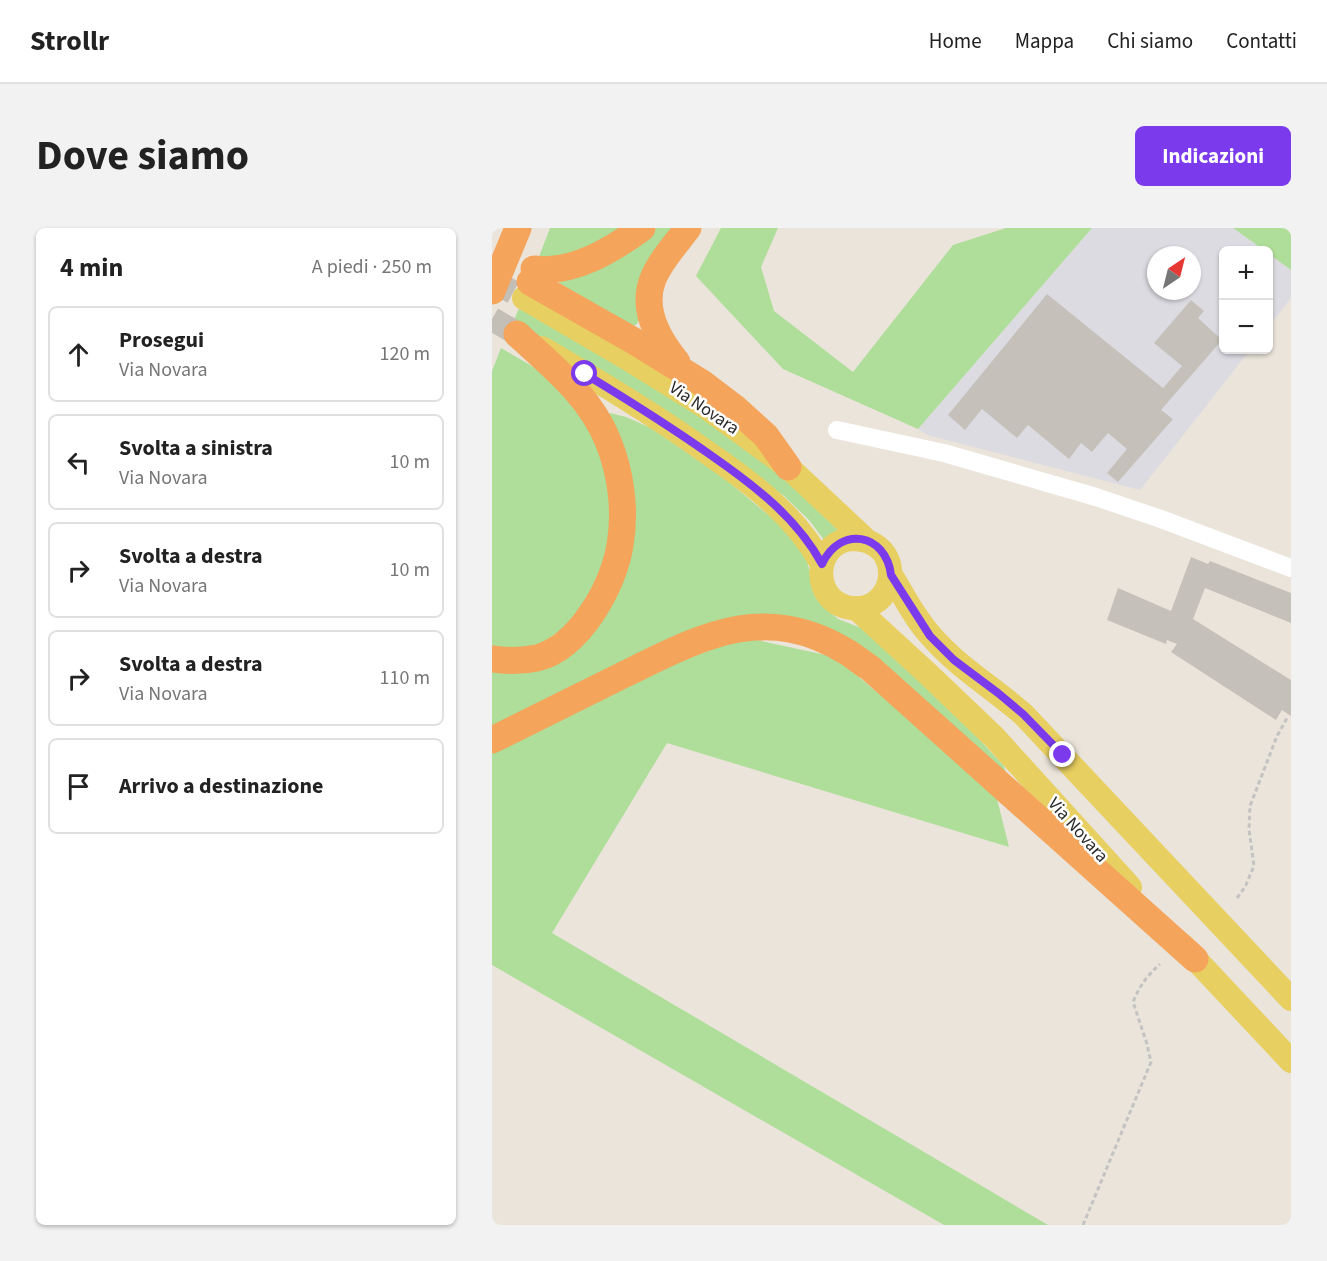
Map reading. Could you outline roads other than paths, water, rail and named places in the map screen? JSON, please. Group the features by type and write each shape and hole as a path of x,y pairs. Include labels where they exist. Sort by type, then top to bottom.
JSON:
{"highway":[{"path":"492,291 518,228"},
{"path":"642,228 603,253 578,263 542,270 529,283 624,335 685,372 735,408 765,436 788,467"},
{"path":"685,372 664,346 657,332 651,318 650,291 653,278 688,228"},
{"path":"492,659 517,661 539,657 558,648 573,637 594,611 610,582 620,545 622,508 620,486 608,441 593,411 568,381 514,332"},
{"path":"492,740 636,669 719,632 760,627 807,633 848,652 870,668 1195,959"}],"main road":[{"name":"Via Novara","path":"529,283 621,354 706,407 788,467 867,541 877,546 885,554 891,575 930,636 954,660 1023,714 1291,999"},
{"name":"Via Novara","path":"514,332 657,418 729,467 769,499 795,524 813,547 822,564 822,581 830,597 837,603 856,609 994,737 1195,959 1291,1061"},
{"path":"822,564 834,546 854,539 867,541"},
{"path":"856,609 867,607 884,595 891,575"}],"street":[{"path":"837,430 944,453 1096,497 1291,568"}],"tunnel":[{"path":"492,281 524,298"},
{"path":"492,319 511,330"}]}
